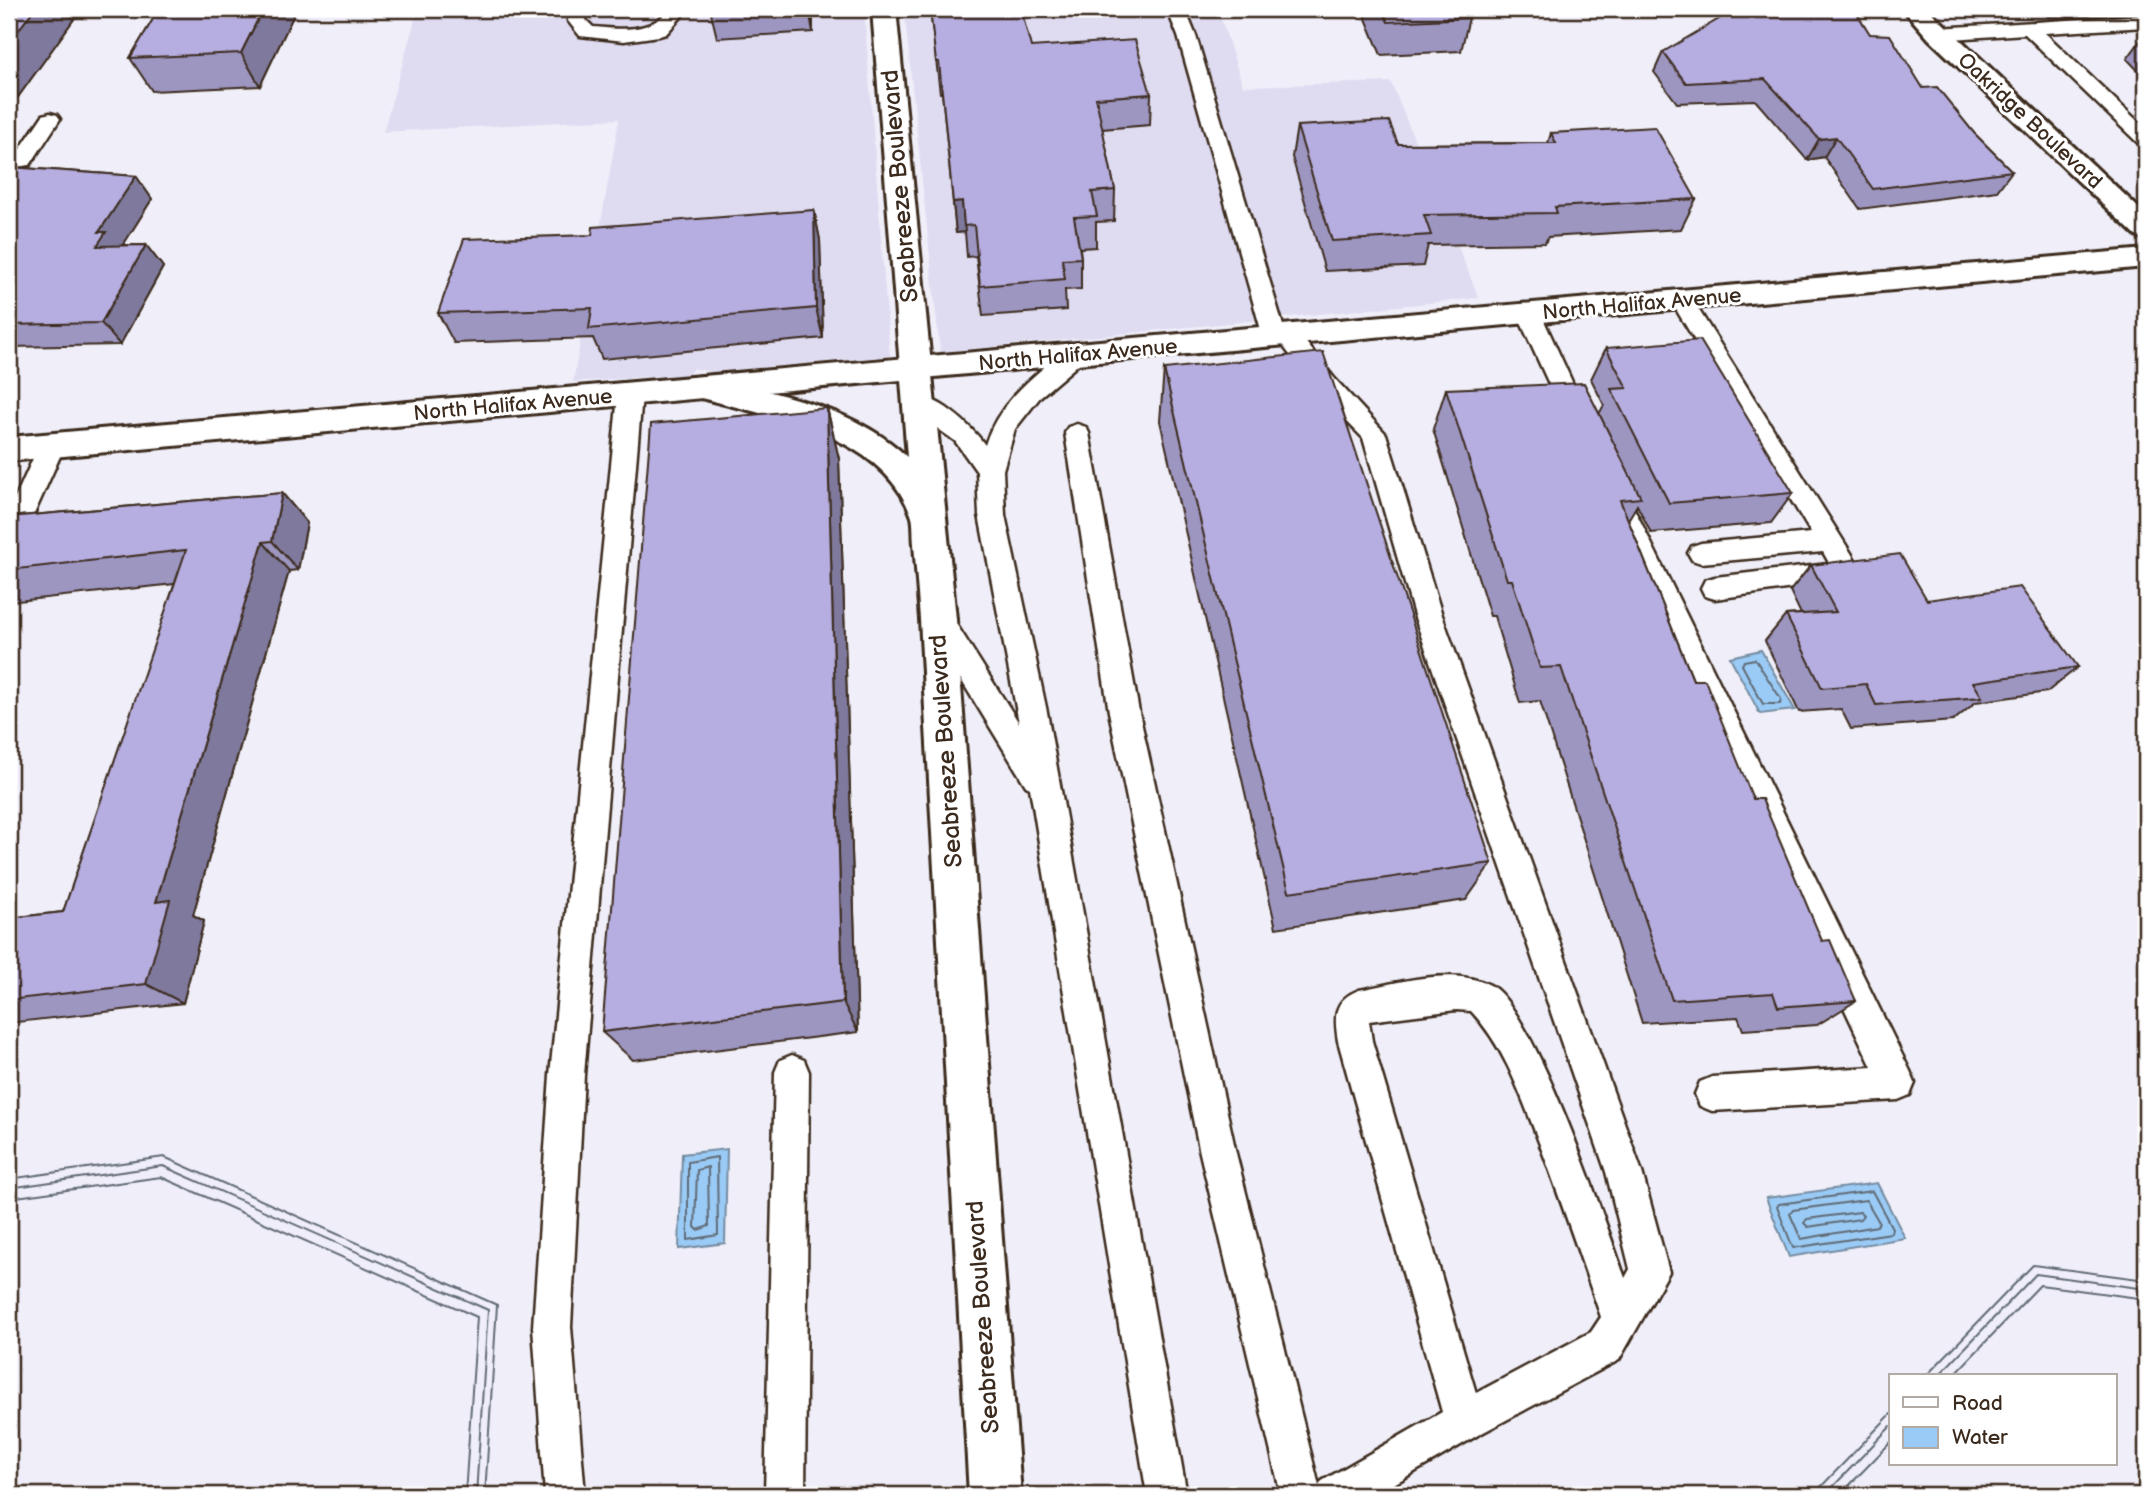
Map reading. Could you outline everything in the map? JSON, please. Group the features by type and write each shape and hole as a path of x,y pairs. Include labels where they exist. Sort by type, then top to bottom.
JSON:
{"main road":[{"name":"Seabreeze Boulevard","path":"884,9 938,619 995,1495"},
{"name":"Oakridge Boulevard","path":"1915,9 1938,34 2146,230"},
{"name":"North Halifax Avenue","path":"9,449 705,388 919,387 1073,356 2146,258"},
{"path":"705,388 807,414 846,430 892,461 929,517"}],"lane":[{"path":"578,9 577,21 587,32 624,35 659,30 673,16 673,9"},
{"path":"1176,9 1281,337 1374,434 1428,615 1624,1172 1650,1272 1605,1346 1464,1421 1336,1495"},
{"path":"2005,9 2146,140"},
{"path":"1938,34 2146,21"},
{"path":"9,162 23,161 50,119"},
{"path":"1682,300 1842,560 1840,573 1716,588"},
{"path":"1529,314 1587,439"},
{"path":"1073,356 1032,390 1003,426 990,470 992,515 1046,792 1167,1495"},
{"path":"919,387 964,435 990,470"},
{"path":"565,1495 552,1327 567,1075 630,395"},
{"path":"1076,433 1124,712 1218,1153 1301,1495"},
{"path":"9,541 52,445"},
{"path":"1605,476 1898,1083 1712,1094"},
{"path":"1701,553 1830,541"},
{"path":"938,619 1046,792"},
{"path":"1464,1421 1355,1041 1351,1017 1359,1006 1457,993 1481,998 1496,1011 1537,1089 1621,1320"},
{"path":"785,1495 792,1072"}],"shaded area":[{"path":"418,9 864,9 890,356 710,372 693,368 689,374 573,382 619,119 383,132"},
{"path":"904,9 1218,9 1243,86 1391,82 1479,298 940,352"}],"water":[{"path":"1761,650 1795,710 1760,714 1730,657"},
{"path":"727,1149 725,1243 679,1249 682,1154"},
{"path":"1877,1183 1905,1238 1789,1257 1766,1198"}],"pier":[{"path":"165,1150 506,1301 492,1495 9,1495 9,1169 113,1154"},
{"path":"2030,1257 2146,1273 2146,1495 1804,1495 1889,1405 1889,1466 2116,1466 2116,1374 1919,1374"}],"building":[{"path":"9,9 34,9 9,43"},
{"path":"159,9 263,9 241,53 130,58"},
{"path":"930,9 1021,9 1031,47 1135,40 1151,94 1096,98 1115,190 1092,192 1097,216 1074,217 1081,258 1062,259 1065,279 980,286 974,225 964,226 962,201 953,202 939,62 936,62"},
{"path":"1382,9 1465,9 1469,18 1388,22"},
{"path":"1736,9 1854,9 1870,34 1890,35 1923,88 1937,87 1974,133 2012,171 1873,189 1836,137 1819,139 1765,79 1686,83 1663,52"},
{"path":"1389,121 1398,144 1556,143 1551,133 1655,127 1696,199 1555,207 1557,213 1424,215 1431,235 1332,241 1297,126"},
{"path":"9,167 136,176 99,232 106,232 97,246 146,245 101,323 9,325"},
{"path":"814,210 816,308 589,329 592,308 438,313 464,239 592,235 593,227"},
{"path":"1700,340 1793,493 1669,503 1611,389 1627,388 1606,348"},
{"path":"1323,352 1492,863 1289,892 1164,369"},
{"path":"1584,383 1641,498 1620,500 1693,680 1705,680 1753,799 1762,799 1822,941 1830,940 1856,1001 1778,1007 1773,993 1672,1000 1561,667 1540,668 1512,580 1507,580 1446,389"},
{"path":"827,408 843,1002 602,1032 651,424"},
{"path":"282,493 272,541 263,542 156,902 170,900 146,984 9,1000 9,918 63,912 186,550 9,570 9,517"},
{"path":"1900,554 1927,600 2020,587 2078,667 1973,682 1982,697 1876,705 1866,684 1822,688 1786,615 1836,612 1811,565"}]}
